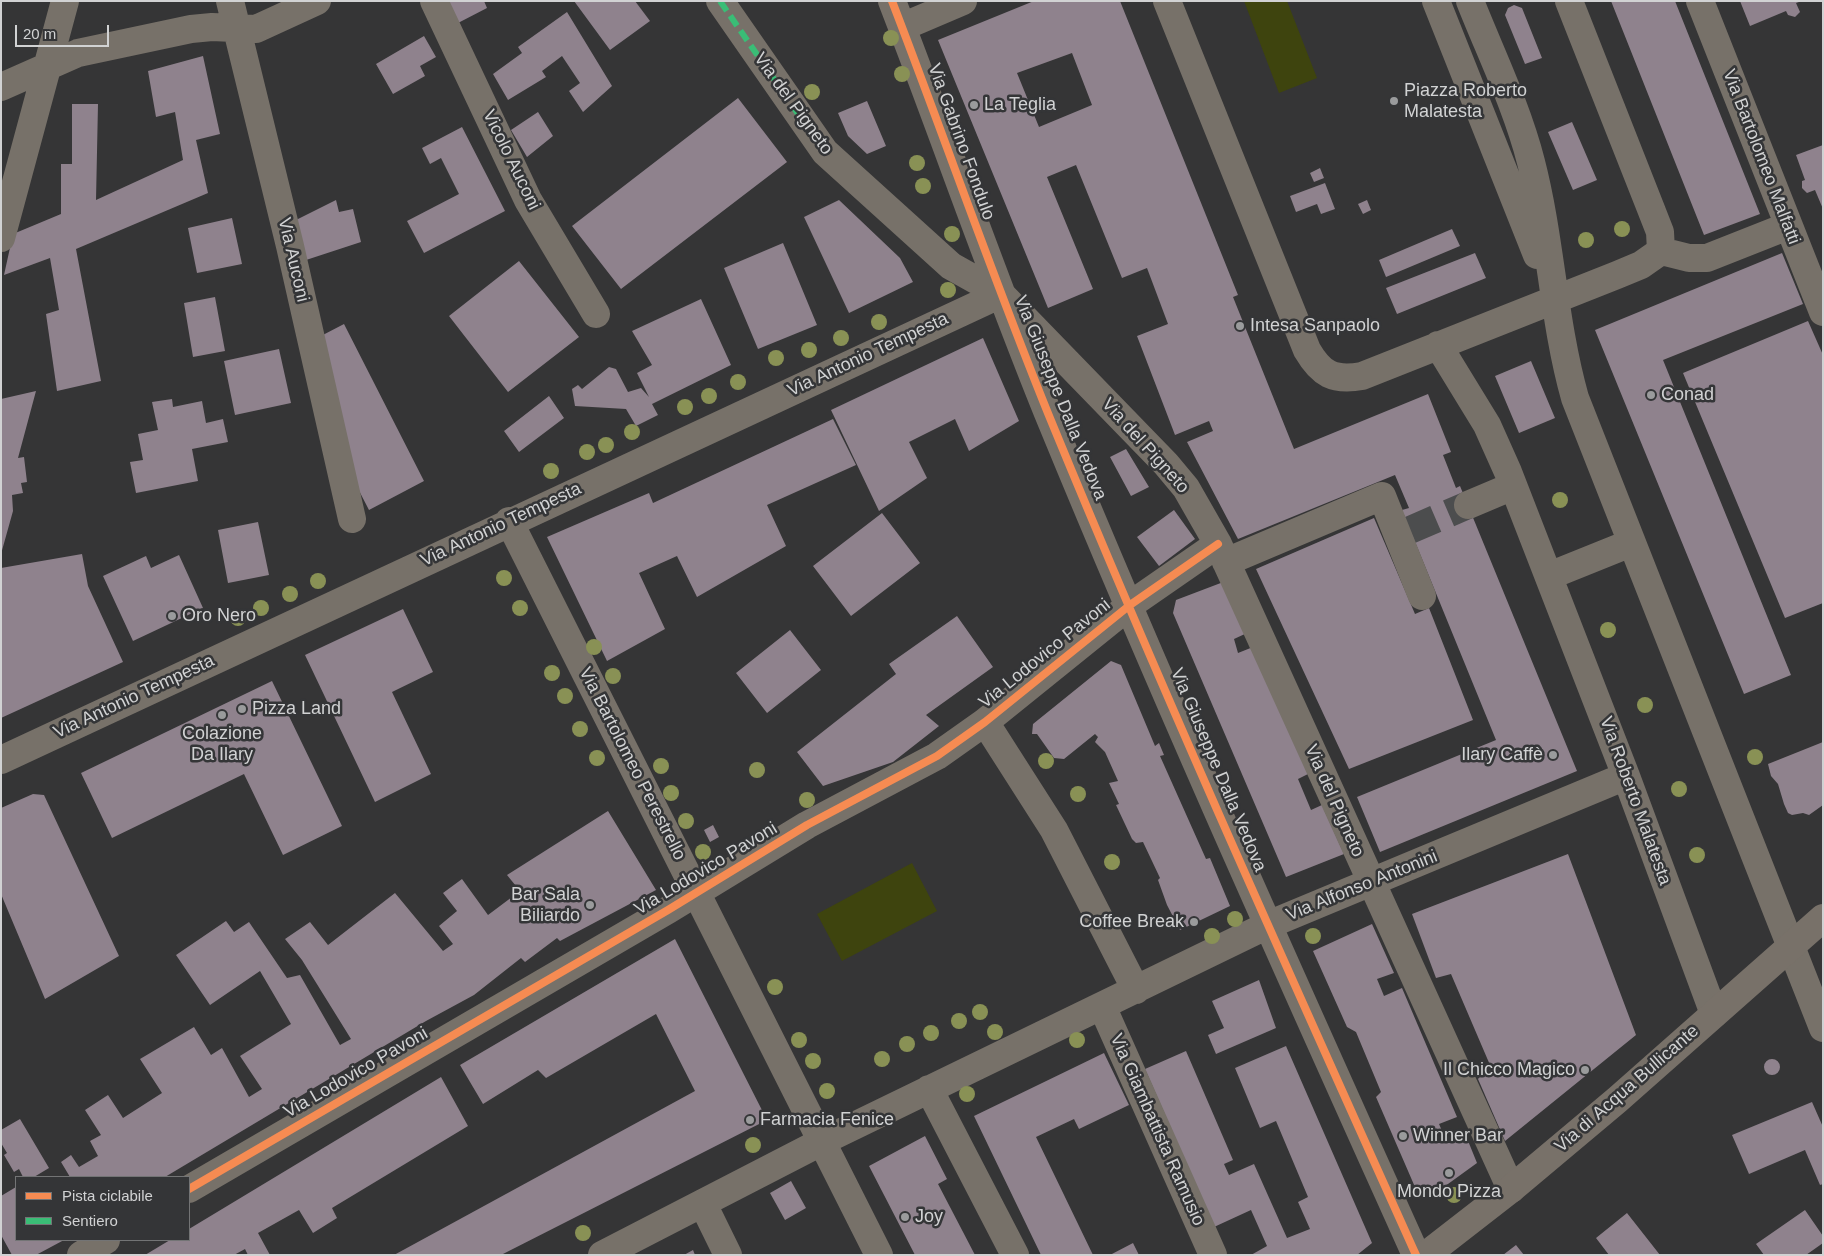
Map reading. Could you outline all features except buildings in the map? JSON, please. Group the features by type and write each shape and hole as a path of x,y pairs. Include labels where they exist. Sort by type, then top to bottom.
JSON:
{"main road":[{"name":"Via di Acqua Bullicante","path":"1426,1255 1511,1189 1645,1076 1790,945 1823,918"}],"street":[{"path":"1,238 66,1"},
{"name":"Via Auconi","path":"230,1 290,246 352,519"},
{"path":"1,86 78,53 191,29 212,27 256,29 317,1"},
{"name":"Vicolo Auconi","path":"434,1 528,200 596,314"},
{"name":"Via del Pigneto","path":"720,1 825,152 936,254 951,266 1001,294 1166,464 1186,488 1222,553 1511,1189"},
{"name":"Via Gabrino Fondulo","path":"892,1 1001,294"},
{"path":"902,27 963,1"},
{"path":"1167,1 1307,350 1313,360 1328,374 1351,378 1362,376 1555,301 1641,265 1661,251 1689,258 1707,258 1788,226"},
{"path":"1436,1 1555,301"},
{"path":"1470,1 1516,115 1531,160 1563,352 1575,398 1823,1028"},
{"path":"1568,1 1652,209 1660,232 1661,251"},
{"name":"Via Bartolomeo Malfatti","path":"1700,1 1823,312"},
{"name":"Via Antonio Tempesta","path":"1,760 1001,294"},
{"name":"Via Giuseppe Dalla Vedova","path":"1001,294 1057,435 1130,605 1268,924 1416,1255"},
{"name":"Via Roberto Malatesta","path":"1438,346 1487,425 1513,486 1626,776 1714,1014"},
{"path":"1468,505 1513,486"},
{"name":"Via Lodovico Pavoni","path":"190,1188 696,893 807,825 937,756 985,722 1130,605 1222,553 1382,496 1404,532 1422,596"},
{"name":"Via Bartolomeo Perestrello","path":"509,522 879,1255"},
{"path":"1551,582 1633,549"},
{"path":"985,722 1054,830 1136,990"},
{"name":"Via Alfonso Antonini","path":"602,1255 823,1141 1268,924 1626,776"},
{"name":"Via Giambattista Ramusio","path":"1102,1006 1213,1255"},
{"path":"929,1089 1015,1255"},
{"path":"702,1204 728,1255"},
{"path":"81,1255 104,1241"}],"green space":[{"path":"1244,1 1287,1 1317,78 1279,93"},
{"path":"912,863 937,911 842,961 817,914"}],"tunnel":[{"path":"1410,530 1468,505"}],"marked path":[{"path":"720,1 814,137"}],"cycle path":[{"path":"892,1 1052,423 1231,841 1416,1255"},
{"path":"190,1188 668,910 807,825 937,756 985,722 1130,605 1218,544"}],"place":[{"name":"Piazza Roberto Malatesta","path":"1394,101"},
{"name":"La Teglia","path":"974,105"},
{"name":"Intesa Sanpaolo","path":"1240,326"},
{"name":"Conad","path":"1651,395"},
{"name":"Oro Nero","path":"172,616"},
{"name":"Pizza Land","path":"242,709"},
{"name":"Colazione Da Ilary","path":"222,715"},
{"name":"Ilary Caffè","path":"1553,755"},
{"name":"Bar Sala Biliardo","path":"590,905"},
{"name":"Coffee Break","path":"1194,922"},
{"name":"Il Chicco Magico","path":"1585,1070"},
{"name":"Farmacia Fenice","path":"750,1120"},
{"name":"Winner Bar","path":"1403,1136"},
{"name":"Mondo Pizza","path":"1449,1173"},
{"name":"Joy","path":"905,1217"}]}
